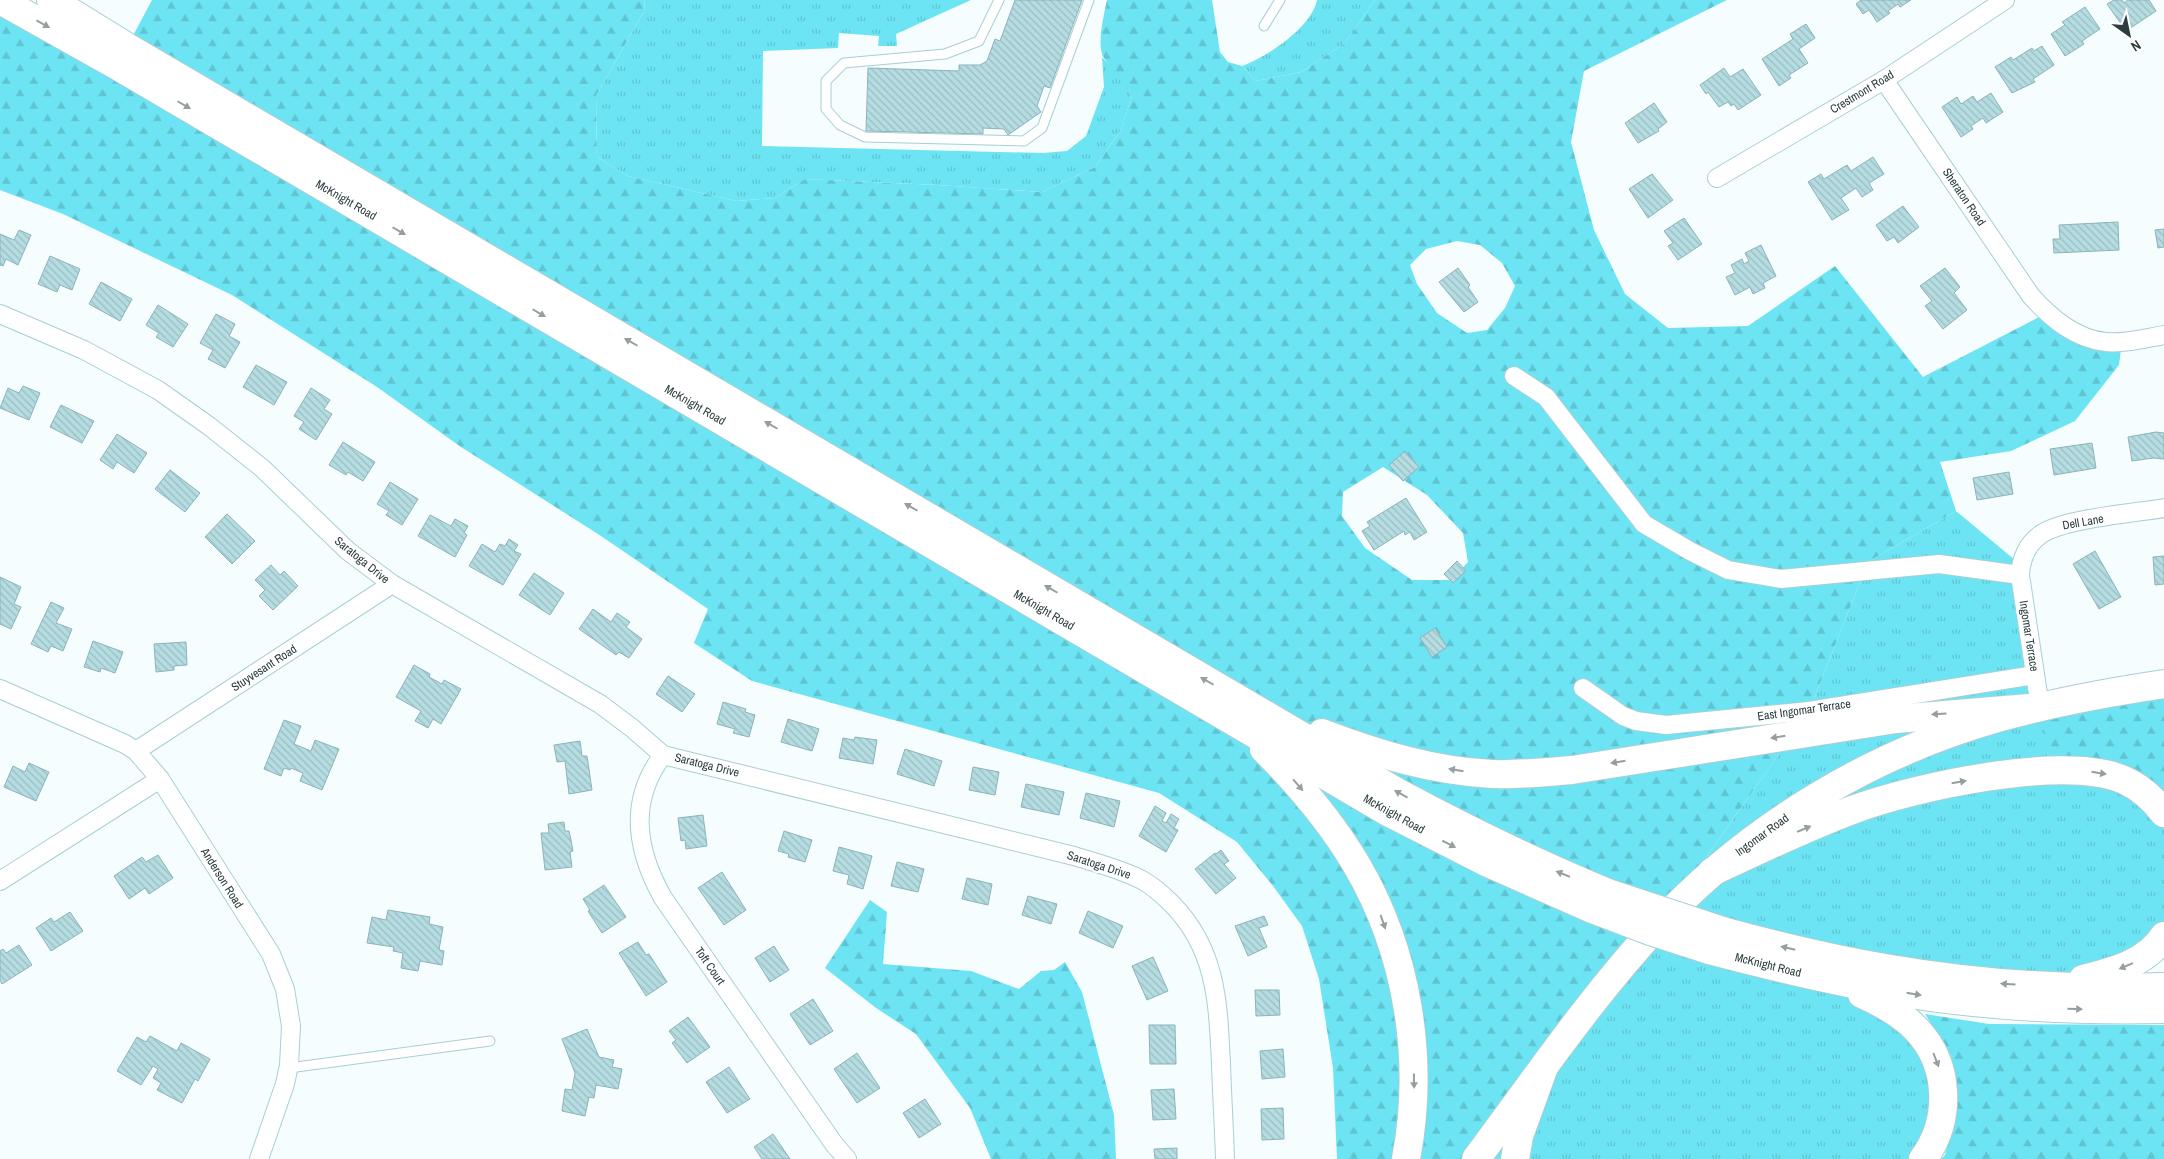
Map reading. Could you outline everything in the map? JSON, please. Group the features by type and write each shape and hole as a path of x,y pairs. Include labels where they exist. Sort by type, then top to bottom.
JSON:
{"main road":[{"name":"McKnight Road","path":"0,0 1244,715"},
{"name":"McKnight Road","path":"51,0 1244,715 1386,811 1539,887 1600,901 1650,931 1885,968 1996,983 2056,987 2164,987"},
{"name":"Ingomar Road","path":"1476,1159 1636,948 1712,872 1780,820 1850,778 1894,757 1963,729 2040,707 2164,684"},
{"path":"1244,715 1385,755 1440,768 1493,774 1572,770 1896,719 2040,707"},
{"path":"1244,715 1279,764 1318,810 1356,864 1379,910 1397,964 1410,1022 1414,1086 1406,1159"},
{"path":"1712,872 1784,838 1857,808 1930,788 2009,774 2074,771 2108,775 2135,785 2164,813"},
{"path":"2056,987 2128,966 2151,951 2164,936"},
{"name":"McKnight Road","path":"1718,941 1831,980 1918,995 1994,1004 2055,1008 2164,1009"},
{"path":"1831,980 1892,1010 1915,1028 1931,1049 1940,1074 1944,1102 1936,1135 1923,1159"},
{"path":"1516,1159 1519,1136 1544,1067"}],"street":[{"name":"Crestmont Road","path":"1716,178 1884,80 2005,0"},
{"name":"Sheraton Road","path":"1884,80 2031,296 2047,314 2065,327 2086,338 2107,343 2164,335"},
{"name":"Saratoga Drive","path":"0,314 84,350 133,376 188,410 262,468 348,551 392,584 600,704 638,732 663,755 1074,856 1143,880 1162,894 1192,928 1211,968 1218,1012 1225,1159"},
{"path":"1514,376 1546,397 1644,524 1690,551 1728,570 1781,579 1939,564 2020,570"},
{"name":"Dell Lane","path":"2020,570 2031,543 2048,530 2059,526 2164,508"},
{"name":"Ingomar Terrace","path":"2020,570 2040,707"},
{"name":"Stuyvesant Road","path":"136,751 392,584"},
{"name":"East Ingomar Terrace","path":"1583,688 1623,716 1636,721 1666,726 1809,710 2035,674"},
{"name":"Anderson Road","path":"0,689 125,744 136,751 160,780 272,954 285,989 291,1026 289,1068 286,1084 259,1159"},
{"name":"Toft Court","path":"663,755 651,770 644,788 641,804 640,841 644,860 652,878 663,898 834,1144 847,1159"},
{"path":"0,881 160,780"}],"lane":[{"path":"999,0 979,41 945,54 844,63 826,80 826,109 840,125 864,137 1024,141 1042,128 1089,0"},
{"path":"1264,26 1280,0"},
{"path":"289,1068 490,1041"}],"green space":[{"path":"0,0 1552,870 127,47 152,0 645,0 644,11 596,96 597,157 628,176 736,201 775,198 805,179 1042,192 1095,167 1121,130 1132,96 1107,63 1102,53 1101,30 1107,0 1212,0 1220,52 1228,62 1242,66 1256,81 1301,72 1345,43 1375,0 1727,0 1584,71 1571,142 1594,230 1625,294 1668,328 1748,326 1835,266 1923,377 2047,313 2065,327 2122,341 2119,365 2075,421 2011,451 1940,462 1956,511 1868,562 1809,711 1660,923 1476,1159 1337,1159 1333,1068 1319,979 1302,926 1273,886 1237,842 1159,793 752,681 694,643 708,609 598,534 461,447 377,387 232,295 63,214 0,190","holes":["1457,241 1480,245 1502,263 1515,286 1505,308 1487,330 1467,333 1437,313 1417,284 1410,265 1426,249","1383,467 1427,495 1463,533 1468,562 1451,580 1412,580 1365,548 1342,516 1343,492"]},
{"path":"645,0 971,0 896,34 897,46 878,46 879,36 839,33 838,48 763,51 762,146 1043,153 1067,151 1086,136 1104,87 1102,57 1125,82 1132,96 1121,130 1095,167 1042,192 805,179 775,198 736,201 628,176 597,157 596,96 644,11"},
{"path":"1317,0 1375,0 1345,43 1301,72 1256,81 1242,66 1263,56 1287,40 1306,21 1313,11"},
{"path":"1956,511 2021,565 2050,771 2074,771 2164,813 2164,936 2128,966 1877,1001 1937,1061 1923,1159 1476,1159 1660,923 1809,711 1868,562"},
{"path":"2164,684 2164,813 2157,804 2050,771 2040,707"},
{"path":"870,900 887,912 883,964 971,971 1019,989 1041,971 1054,970 1065,962 1082,992 1114,1115 1116,1159 991,1159 970,1108 916,1034 876,1008 825,968"},
{"path":"1925,1014 1989,1024 2164,1025 2164,1159 1941,1159 1945,1155 1957,1105 1951,1056"}],"building":[{"path":"1015,0 1082,0 1050,88 1044,86 1037,106 1041,112 1008,135 1004,129 983,128 983,134 866,131 868,68 959,71 959,65 980,65 987,61 995,39 1000,41"},
{"path":"1861,0 1911,0 1900,7 1898,4 1888,11 1890,13 1877,22 1869,10 1863,14 1856,4"},
{"path":"2114,0 2122,0 2124,3 2128,0 2149,0 2156,11 2126,31 2107,4"},
{"path":"2085,7 2100,29 2082,41 2084,44 2065,56 2051,34 2065,25 2062,22"},
{"path":"1806,24 1815,38 1799,49 1808,63 1789,75 1791,78 1779,86 1762,59 1793,39 1790,34"},
{"path":"2042,46 2054,65 2033,79 2035,82 2012,93 1995,67 2011,57 2013,60 2032,48 2034,51"},
{"path":"1724,68 1730,77 1743,69 1761,95 1738,110 1734,104 1731,106 1728,102 1719,107 1700,85"},
{"path":"1991,93 2003,112 1986,123 1983,118 1971,126 1973,129 1961,137 1942,107 1957,97 1961,104 1973,96 1977,102"},
{"path":"1654,103 1667,122 1658,129 1659,131 1638,143 1625,123"},
{"path":"1873,157 1884,174 1869,183 1873,190 1862,197 1856,188 1841,198 1849,210 1832,220 1808,182 1821,174 1824,179 1847,165 1851,171"},
{"path":"1652,174 1673,200 1648,218 1629,189"},
{"path":"1903,206 1919,227 1898,243 1894,237 1887,241 1876,225"},
{"path":"1684,218 1702,244 1678,260 1668,246 1673,243 1664,231"},
{"path":"2118,222 2119,250 2054,253 2053,239 2060,239 2059,225"},
{"path":"2164,229 2164,247 2158,248 2155,230"},
{"path":"19,230 31,235 18,265 6,259 3,266 0,265 0,234 14,240"},
{"path":"1761,245 1776,276 1763,283 1765,288 1753,294 1750,287 1735,295 1726,277 1735,273 1731,265 1742,259 1744,264 1749,261 1745,253"},
{"path":"50,256 80,269 72,290 60,285 57,292 38,284"},
{"path":"1458,268 1470,285 1468,287 1478,302 1464,312 1439,282"},
{"path":"1945,268 1960,287 1954,293 1967,310 1943,329 1925,306 1932,301 1920,286"},
{"path":"101,282 132,299 120,321 89,304"},
{"path":"158,305 188,324 173,347 156,337 159,333 146,325"},
{"path":"216,314 235,324 229,336 240,342 225,368 208,359 213,350 200,343"},
{"path":"256,365 287,382 274,405 243,387"},
{"path":"23,386 40,393 29,420 0,408 8,388 19,393"},
{"path":"311,388 330,400 324,409 332,414 316,440 299,429 304,422 294,416"},
{"path":"61,405 94,421 82,443 50,427"},
{"path":"2156,432 2164,433 2164,459 2153,458 2132,461 2128,437"},
{"path":"117,434 147,453 134,473 117,462 113,469 100,460"},
{"path":"343,442 375,462 363,481 348,472 346,475 329,465"},
{"path":"2092,443 2096,468 2054,475 2050,449"},
{"path":"1405,451 1419,467 1403,481 1389,465"},
{"path":"170,470 200,493 185,512 155,489"},
{"path":"2009,472 2013,494 1977,500 1973,478"},
{"path":"390,482 418,499 402,525 386,515 389,511 377,504"},
{"path":"1406,498 1427,532 1414,540 1410,532 1405,535 1404,531 1374,550 1362,531 1370,526 1367,522"},
{"path":"227,514 255,541 232,564 205,537"},
{"path":"430,515 451,526 455,519 468,526 464,533 467,535 455,557 418,536"},
{"path":"509,539 518,545 514,551 521,554 503,585 469,566 482,544 495,552 500,544 505,546"},
{"path":"2095,551 2121,597 2099,609 2073,564"},
{"path":"2164,556 2164,584 2155,585 2153,557"},
{"path":"1457,561 1466,571 1453,583 1444,574"},
{"path":"271,565 280,575 284,571 298,586 273,610 259,596 265,590 255,580"},
{"path":"534,573 564,593 550,615 519,595"},
{"path":"0,577 21,587 14,604 21,607 11,629 0,624"},
{"path":"51,602 64,608 56,623 72,629 63,651 51,646 48,652 31,644"},
{"path":"593,609 611,622 617,613 630,622 626,627 642,639 629,658 619,652 616,655 579,629"},
{"path":"1435,628 1447,647 1432,657 1420,638"},
{"path":"93,641 123,652 115,673 101,668 100,672 84,667"},
{"path":"186,642 187,665 174,666 174,670 156,672 154,644"},
{"path":"414,665 430,674 429,677 442,684 444,680 461,689 441,724 433,719 428,728 415,721 421,711 396,697"},
{"path":"668,676 695,694 682,712 656,694"},
{"path":"723,702 746,709 745,712 755,715 749,737 733,733 735,729 717,724"},
{"path":"788,719 819,729 812,751 781,742"},
{"path":"284,720 301,726 294,744 311,751 315,740 339,749 322,790 300,781 303,773 291,768 290,770 284,768 281,776 264,769"},
{"path":"855,737 877,740 873,764 839,758 843,738 854,740"},
{"path":"580,741 582,756 587,756 592,790 569,794 565,761 557,762 554,745"},
{"path":"905,749 942,761 934,786 897,774"},
{"path":"29,763 49,772 36,801 4,787 13,766 25,772"},
{"path":"973,767 999,772 995,795 969,790"},
{"path":"1026,784 1064,792 1059,815 1021,807"},
{"path":"1086,793 1120,801 1114,827 1080,818"},
{"path":"1155,806 1166,813 1162,821 1166,823 1171,814 1179,819 1174,828 1178,830 1166,852 1139,836"},
{"path":"703,815 707,846 686,849 685,840 681,841 678,818"},
{"path":"564,822 565,831 569,831 573,851 570,852 572,867 545,870 541,833 549,833 548,824"},
{"path":"784,831 812,840 805,862 788,857 789,854 778,851"},
{"path":"839,847 872,856 863,889 847,884 849,875 833,871"},
{"path":"1221,850 1229,861 1224,864 1236,878 1216,894 1195,869"},
{"path":"158,855 173,878 149,894 145,888 129,899 114,876 142,857 146,862"},
{"path":"897,862 924,869 918,892 891,886"},
{"path":"722,872 746,910 724,925 698,888"},
{"path":"967,878 992,884 988,905 962,899"},
{"path":"604,885 626,917 602,933 583,899"},
{"path":"1028,896 1057,904 1051,924 1022,915"},
{"path":"388,910 430,917 429,924 443,927 439,950 444,951 442,965 420,961 418,971 401,968 403,953 393,951 394,947 367,943 372,917 386,920"},
{"path":"1088,911 1123,926 1113,948 1079,933"},
{"path":"70,912 83,931 51,951 36,928 51,918 54,922"},
{"path":"1264,916 1268,925 1259,928 1267,947 1248,956 1235,926"},
{"path":"638,942 646,955 649,954 667,982 646,996 619,953"},
{"path":"19,945 32,965 2,984 0,980 0,951 3,949 6,953"},
{"path":"774,946 789,970 770,982 755,958"},
{"path":"1153,957 1168,991 1147,1000 1132,966"},
{"path":"1255,990 1279,990 1280,1015 1256,1016"},
{"path":"813,999 833,1031 810,1045 790,1014"},
{"path":"688,1017 710,1047 687,1063 672,1043 676,1040 669,1031"},
{"path":"1149,1025 1175,1025 1176,1064 1150,1064"},
{"path":"587,1029 599,1057 614,1060 612,1067 622,1069 618,1089 596,1085 594,1098 589,1097 585,1116 562,1111 565,1089 572,1090 575,1073 562,1039"},
{"path":"150,1036 177,1051 181,1043 210,1059 198,1081 195,1079 182,1103 157,1090 161,1083 153,1078 158,1069 153,1066 141,1085 117,1071 137,1037 146,1042"},
{"path":"1283,1049 1285,1077 1262,1079 1260,1051"},
{"path":"857,1053 880,1088 857,1103 834,1069"},
{"path":"729,1067 750,1099 727,1113 706,1082"},
{"path":"1174,1089 1176,1119 1153,1120 1151,1090"},
{"path":"925,1099 941,1124 919,1138 903,1113"},
{"path":"1283,1108 1284,1139 1262,1140 1261,1109"},
{"path":"773,1134 790,1159 762,1159 754,1147"},
{"path":"1177,1148 1177,1159 1155,1159 1154,1149"}]}
